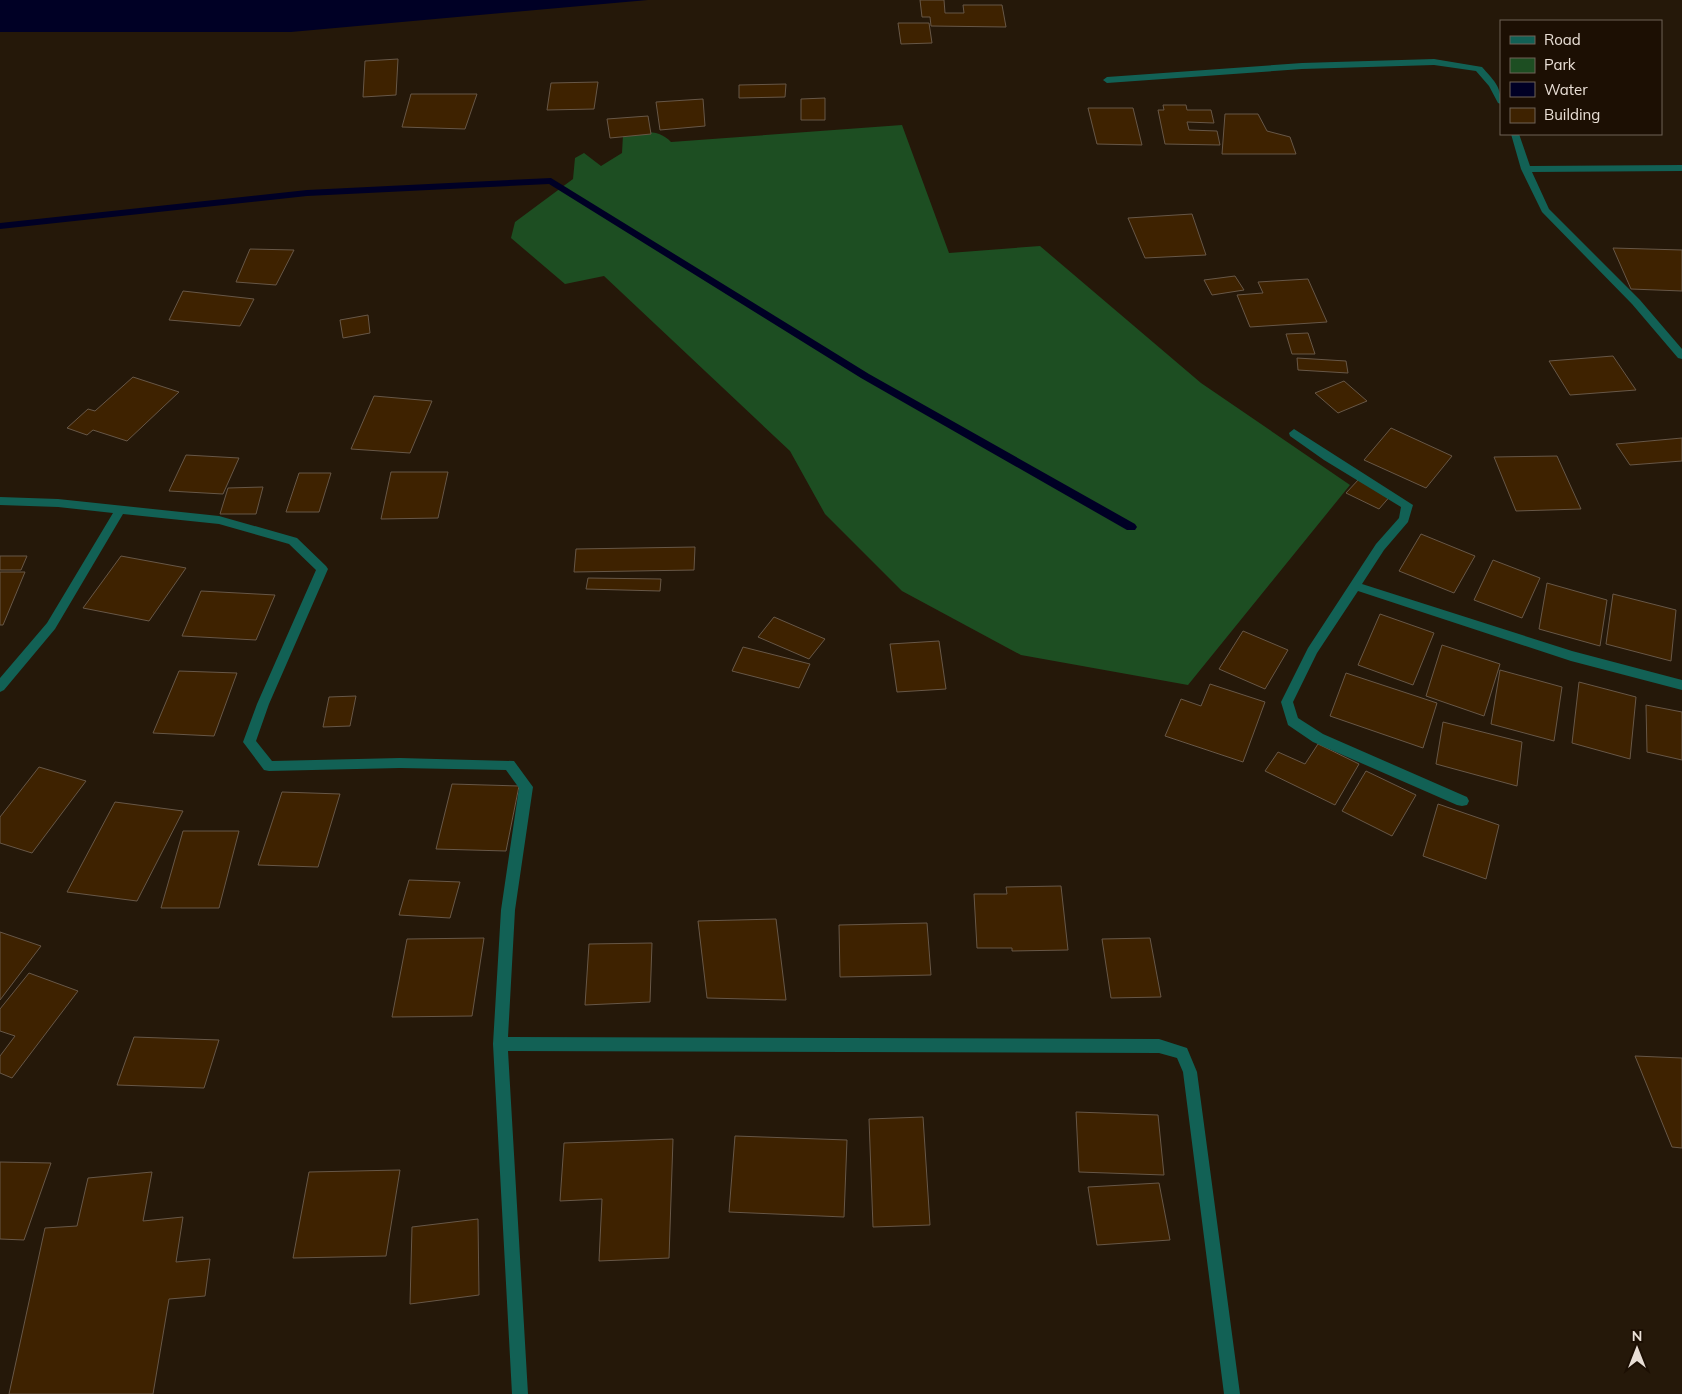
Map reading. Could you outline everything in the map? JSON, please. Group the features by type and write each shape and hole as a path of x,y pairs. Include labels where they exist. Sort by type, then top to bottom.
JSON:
{"street":[{"path":"1107,80 1302,66 1434,62 1479,68 1493,85 1500,99"},
{"path":"1515,135 1526,169 1545,210 1636,302 1682,356"},
{"path":"1526,169 1682,168"},
{"path":"1294,433 1328,457 1407,504 1404,519 1380,547 1312,651 1287,702 1292,722 1318,738 1462,801"},
{"path":"0,501 58,503 219,520 293,540 322,569 263,704 249,742 269,766 400,763 509,765 526,787 508,910 500,1044 520,1394"},
{"path":"0,687 51,626 120,510"},
{"path":"1355,586 1571,656 1682,685"},
{"path":"500,1044 1159,1046 1182,1053 1190,1072 1232,1394"}],"green space":[{"path":"902,125 949,253 1040,246 1201,383 1350,485 1188,685 1021,655 902,591 825,514 790,451 604,276 565,284 511,238 515,222 573,179 575,158 584,153 601,166 622,153 623,135 648,132 660,135 671,142"}],"water":[{"path":"0,0 648,0 291,32 0,32"}],"building":[{"path":"920,0 944,0 945,13 964,13 963,5 1002,5 1006,27 931,26 930,17 922,17"},
{"path":"898,23 929,23 932,43 901,44"},
{"path":"398,59 396,95 363,97 365,61"},
{"path":"598,82 594,109 547,110 551,83"},
{"path":"786,84 785,97 739,98 739,85"},
{"path":"411,94 477,94 465,129 402,127"},
{"path":"825,98 825,120 801,120 801,99"},
{"path":"703,99 705,126 660,130 656,102"},
{"path":"1163,105 1186,105 1187,110 1211,110 1214,123 1187,122 1189,130 1217,131 1220,145 1165,144 1158,110 1164,110"},
{"path":"1088,108 1133,108 1142,145 1097,144"},
{"path":"1225,114 1258,114 1267,131 1290,137 1296,154 1222,154"},
{"path":"648,116 651,134 610,138 607,119"},
{"path":"1192,214 1206,255 1145,258 1128,218"},
{"path":"1613,248 1682,250 1682,291 1631,289"},
{"path":"250,249 294,250 276,285 236,282"},
{"path":"1235,276 1244,290 1212,295 1204,280"},
{"path":"1308,279 1327,322 1250,327 1237,295 1263,293 1258,282"},
{"path":"183,291 254,299 240,326 169,320"},
{"path":"368,315 370,333 343,338 340,320"},
{"path":"1308,333 1315,354 1292,354 1286,334"},
{"path":"1613,356 1636,390 1570,395 1549,361"},
{"path":"1297,358 1346,361 1348,373 1298,370"},
{"path":"133,377 179,392 127,441 93,430 87,435 67,428 88,409 95,411"},
{"path":"1344,381 1367,401 1338,413 1315,393"},
{"path":"374,396 432,401 410,453 351,449"},
{"path":"1391,428 1452,456 1426,488 1364,460"},
{"path":"1682,438 1682,461 1630,465 1616,444"},
{"path":"186,455 239,458 223,494 169,491"},
{"path":"1557,456 1581,509 1516,511 1494,457"},
{"path":"391,472 448,472 438,518 381,519"},
{"path":"299,473 331,473 319,512 286,512"},
{"path":"1359,479 1392,494 1379,509 1346,493"},
{"path":"263,487 256,514 220,514 228,488"},
{"path":"1421,534 1475,556 1454,593 1399,571"},
{"path":"695,547 694,570 574,572 576,549"},
{"path":"0,556 27,556 21,570 0,570"},
{"path":"121,556 186,568 149,621 83,608"},
{"path":"1493,560 1540,578 1522,618 1474,600"},
{"path":"0,572 25,572 3,625 0,625"},
{"path":"588,578 661,579 660,591 586,589"},
{"path":"1547,583 1607,600 1600,646 1539,629"},
{"path":"201,591 275,595 256,640 182,636"},
{"path":"1613,594 1676,610 1671,661 1606,644"},
{"path":"1380,614 1434,633 1413,685 1358,665"},
{"path":"774,617 825,639 809,659 758,637"},
{"path":"1243,631 1288,650 1265,689 1219,669"},
{"path":"939,641 946,689 897,692 890,644"},
{"path":"1442,645 1500,664 1484,716 1426,696"},
{"path":"743,647 810,664 799,688 732,671"},
{"path":"1500,670 1562,687 1554,741 1491,724"},
{"path":"179,671 237,673 214,736 153,733"},
{"path":"1346,673 1437,703 1423,748 1330,716"},
{"path":"1579,682 1636,697 1630,759 1572,743"},
{"path":"1210,684 1265,702 1243,762 1165,736 1181,699 1201,706"},
{"path":"356,696 350,726 323,727 329,697"},
{"path":"1646,705 1682,712 1682,760 1647,752"},
{"path":"1443,722 1522,742 1517,786 1436,764"},
{"path":"1318,744 1359,764 1335,805 1265,771 1278,752 1305,764"},
{"path":"39,767 86,781 32,853 0,843 0,817"},
{"path":"1366,771 1416,795 1392,836 1342,811"},
{"path":"452,784 519,786 506,851 436,849"},
{"path":"282,792 340,794 318,867 258,865"},
{"path":"115,802 183,811 137,901 67,892"},
{"path":"1438,804 1499,825 1486,879 1423,856"},
{"path":"183,831 239,831 219,908 161,908"},
{"path":"409,880 460,882 450,918 399,915"},
{"path":"1061,886 1068,950 1012,951 1012,948 977,948 974,894 1007,894 1006,887"},
{"path":"776,919 786,1000 707,998 698,921"},
{"path":"927,923 931,975 840,977 839,925"},
{"path":"0,932 41,946 0,1000"},
{"path":"484,938 472,1016 392,1017 407,939"},
{"path":"1150,938 1161,997 1111,998 1102,939"},
{"path":"652,943 650,1002 585,1005 589,944"},
{"path":"29,973 78,991 12,1078 0,1073 0,1056 15,1036 0,1031 0,1009"},
{"path":"134,1037 219,1040 204,1088 117,1085"},
{"path":"1635,1056 1682,1058 1682,1148 1672,1147"},
{"path":"1076,1112 1158,1115 1164,1175 1079,1172"},
{"path":"923,1117 930,1225 873,1227 869,1119"},
{"path":"735,1136 847,1140 844,1217 729,1212"},
{"path":"673,1139 669,1258 599,1261 602,1199 560,1201 564,1143"},
{"path":"0,1162 51,1163 24,1240 0,1239"},
{"path":"400,1170 386,1256 293,1258 309,1172"},
{"path":"152,1172 143,1221 183,1217 176,1262 210,1259 205,1296 169,1299 153,1394 9,1394 45,1228 77,1226 88,1178"},
{"path":"1159,1183 1170,1240 1097,1245 1088,1187"},
{"path":"478,1219 479,1295 410,1304 412,1227"}],"waterway":[{"path":"0,226 307,193 551,181 865,376 1131,527"}]}
